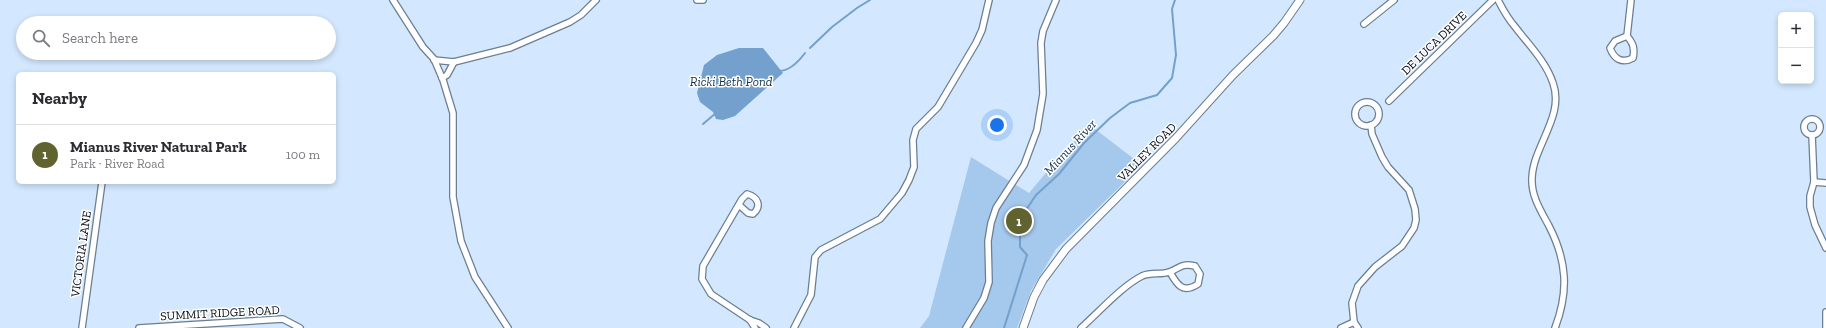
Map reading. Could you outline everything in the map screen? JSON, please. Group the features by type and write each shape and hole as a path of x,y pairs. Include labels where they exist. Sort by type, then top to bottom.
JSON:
{"street":[{"path":"393,0 423,47 434,60 442,78 453,113 453,196 461,240 475,277 508,328"},
{"path":"434,60 454,62 510,48 570,22 581,15 596,0"},
{"path":"697,0 703,0"},
{"path":"794,328 811,295 815,257 821,250 880,219 892,206 909,180 914,167 914,134 916,129 938,107 976,43 982,30 989,0"},
{"path":"966,328 984,298 989,282 988,241 991,223 996,208 1024,165 1037,130 1043,94 1041,43 1043,31 1056,0"},
{"name":"VALLEY ROAD","path":"1023,328 1034,297 1043,280 1066,249 1176,138 1233,75 1273,36 1300,0"},
{"path":"1364,24 1394,0"},
{"name":"DE LUCA DRIVE","path":"1389,101 1493,0"},
{"path":"1498,0 1514,27 1541,60 1554,83 1555,105 1553,116 1537,152 1533,166 1532,191 1556,240 1562,258 1565,288 1563,302 1555,328"},
{"path":"1626,36 1615,41 1610,48 1612,55 1620,61 1628,61 1633,58 1634,50 1632,43 1626,36 1631,0"},
{"path":"442,78 451,69 454,62"},
{"path":"1358,328 1354,322 1352,303 1358,286 1375,267 1402,246 1414,228 1416,220 1415,209 1409,190 1388,167 1372,134 1371,125 1378,117 1378,109 1372,103 1363,103 1357,108 1356,117 1363,125 1371,125"},
{"path":"1812,135 1814,182 1810,196 1810,207 1815,225 1826,248"},
{"path":"1814,182 1826,183"},
{"name":"VICTORIA LANE","path":"82,328 102,184"},
{"path":"739,205 703,266 702,279 711,294 750,320 759,323 766,328"},
{"path":"1081,328 1129,286 1143,276 1170,272 1176,267 1188,265 1195,266 1200,274 1198,284 1191,288 1182,288 1176,283 1170,272"},
{"path":"1826,312 1826,328"},
{"name":"SUMMIT RIDGE ROAD","path":"139,328 283,319 300,328"},
{"path":"750,320 755,328"},
{"path":"1341,328 1354,322"}],"shaded area":[{"path":"1091,126 1142,165 1056,249 1031,291 1017,328 920,328 929,316 971,157 1029,193 1066,149"}],"water":[{"name":"Ricki Beth Pond","path":"739,48 763,48 783,73 735,116 723,120 716,119 713,112 700,102 697,93 704,65 717,55"}],"waterway":[{"path":"810,48 832,27 870,0"},
{"name":"Mianus River","path":"1004,328 1027,255 1020,247 1020,219 1036,195 1059,174 1084,143 1110,118 1130,103 1157,95 1172,78 1176,55 1172,9 1175,0"},
{"path":"779,71 783,71 790,67 805,53"},
{"path":"703,124 716,113"}],"place":[{"name":"Mianus River Natural Park","path":"1019,221"}]}
